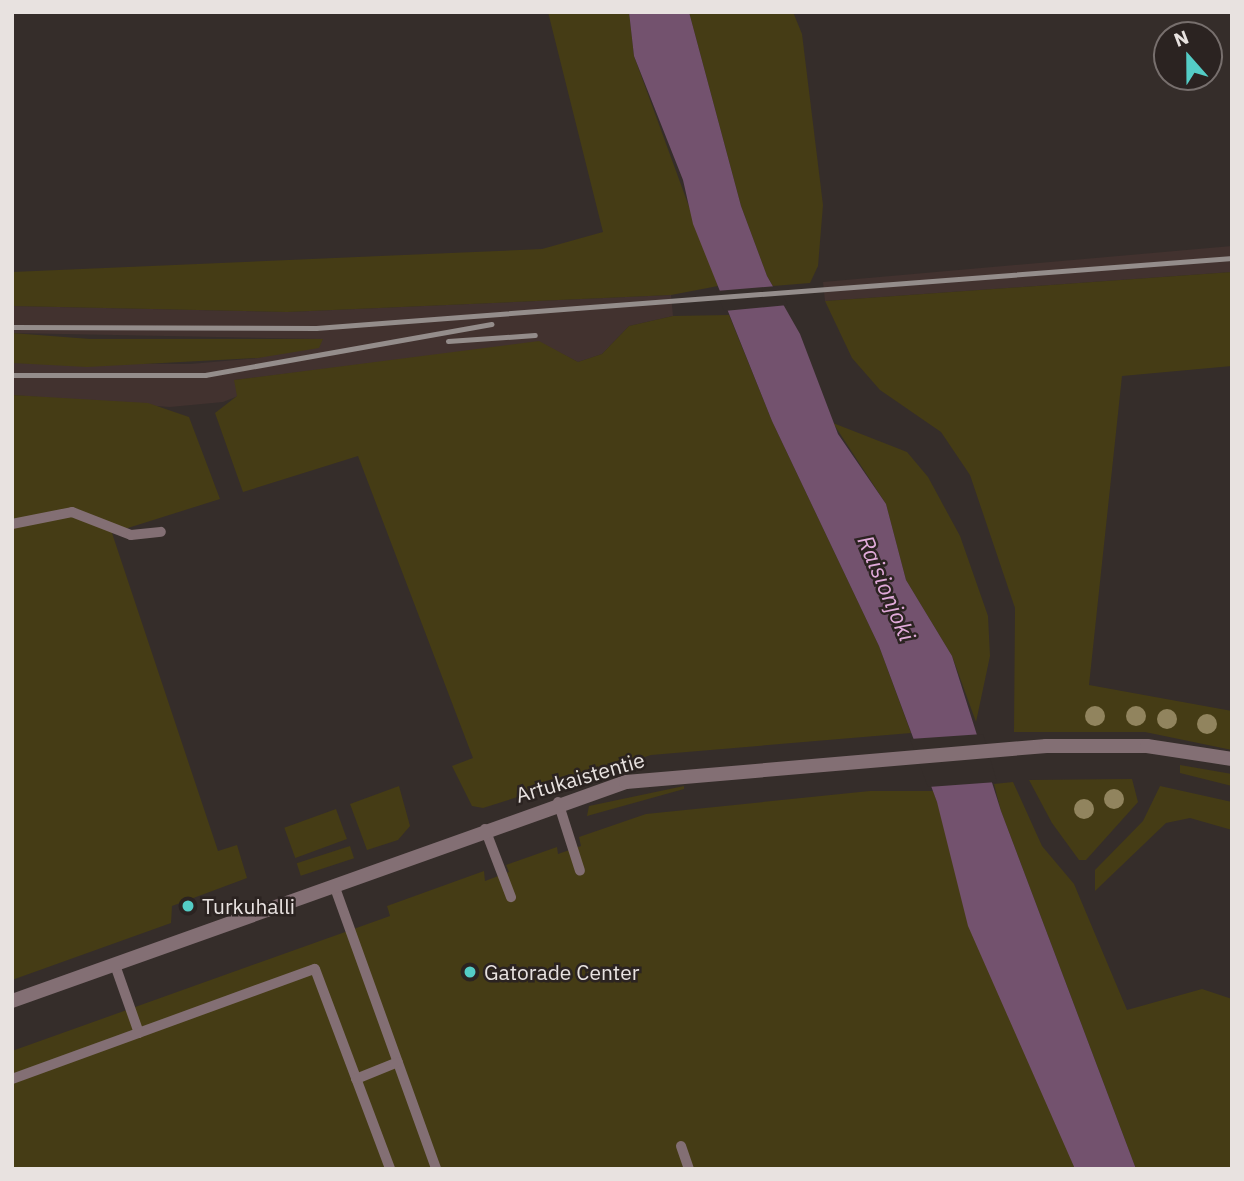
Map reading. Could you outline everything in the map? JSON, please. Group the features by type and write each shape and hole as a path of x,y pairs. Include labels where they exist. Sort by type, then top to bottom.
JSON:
{"street":[{"name":"Artukaistentie","path":"12,1001 334,886 558,802 675,774 1046,746 1147,747 1232,759"}],"lane":[{"path":"12,523 72,512 131,535 161,531"},
{"path":"558,802 580,871"},
{"path":"485,829 511,897"},
{"path":"334,886 436,1169"},
{"path":"114,965 139,1033"},
{"path":"12,1079 315,970 390,1169"},
{"path":"356,1079 398,1062"},
{"path":"681,1146 689,1169"}],"shaded area":[{"path":"548,12 629,12 634,56 718,286 671,295 287,312 12,306 12,272 542,249 603,232"},
{"path":"689,12 793,12 802,34 823,205 818,266 810,283 773,286 767,276 741,206"},
{"path":"1232,246 1232,272 825,301 823,282"},
{"path":"1232,272 1232,366 1122,376 1089,685 1232,711 1232,750 1145,732 1014,732 1015,608 970,475 941,432 880,390 852,358 825,301"},
{"path":"671,295 673,316 629,326 602,354 578,362 539,342 235,380 238,396 223,402 170,407 12,395 12,363 190,364 258,358 323,339 12,333 12,306 287,312"},
{"path":"729,315 772,421 879,646 911,733 651,755 483,808 472,806 452,766 473,758 358,456 243,492 215,413 237,396 234,380 539,341 578,362 602,354 629,326 673,316"},
{"path":"12,333 90,339 323,339 319,348 258,358 87,367 12,363"},
{"path":"12,395 148,403 189,417 220,499 112,533 218,851 237,845 247,878 172,906 171,923 12,980"},
{"path":"833,423 907,452 928,477 960,536 988,616 990,656 976,722 952,656 906,580 886,504"},
{"path":"1180,765 1232,774 1232,786 1180,773"},
{"path":"1132,779 1138,802 1086,860 1079,860 1052,823 1029,780"},
{"path":"1013,782 1042,846 1074,884 1127,1010 1202,989 1232,999 1232,1169 1136,1169 1001,811 994,784"},
{"path":"399,786 410,826 398,840 367,850 350,804"},
{"path":"684,786 684,789 587,816 589,806"},
{"path":"1160,786 1232,802 1232,830 1190,818 1166,823 1095,891 1095,870 1143,821"},
{"name":"Gatorade Center","path":"870,791 933,791 1075,1169 12,1169 12,1051 390,916 387,906 484,871 485,881 509,872 506,865 557,847 558,854 581,846 579,837 646,814"},
{"path":"336,809 347,839 295,858 284,828"},
{"path":"350,846 354,858 301,876 297,863"}],"water":[{"name":"Raisionjoki","path":"629,12 689,12 741,206 767,276 800,334 838,434 886,504 906,580 952,656 1001,811 1136,1169 1075,1169 968,926 937,802 879,646 772,421 693,224 683,180 634,56"}],"pier":[{"path":"777,286 788,305 724,311 716,291"},
{"path":"983,734 997,782 928,787 910,739"}],"railway":[{"path":"12,327 316,328 1232,258"},
{"path":"12,375 205,375 491,324"},
{"path":"448,341 535,335"}],"place":[{"name":"Turkuhalli","path":"188,906"},
{"name":"Gatorade Center","path":"470,972"}]}
